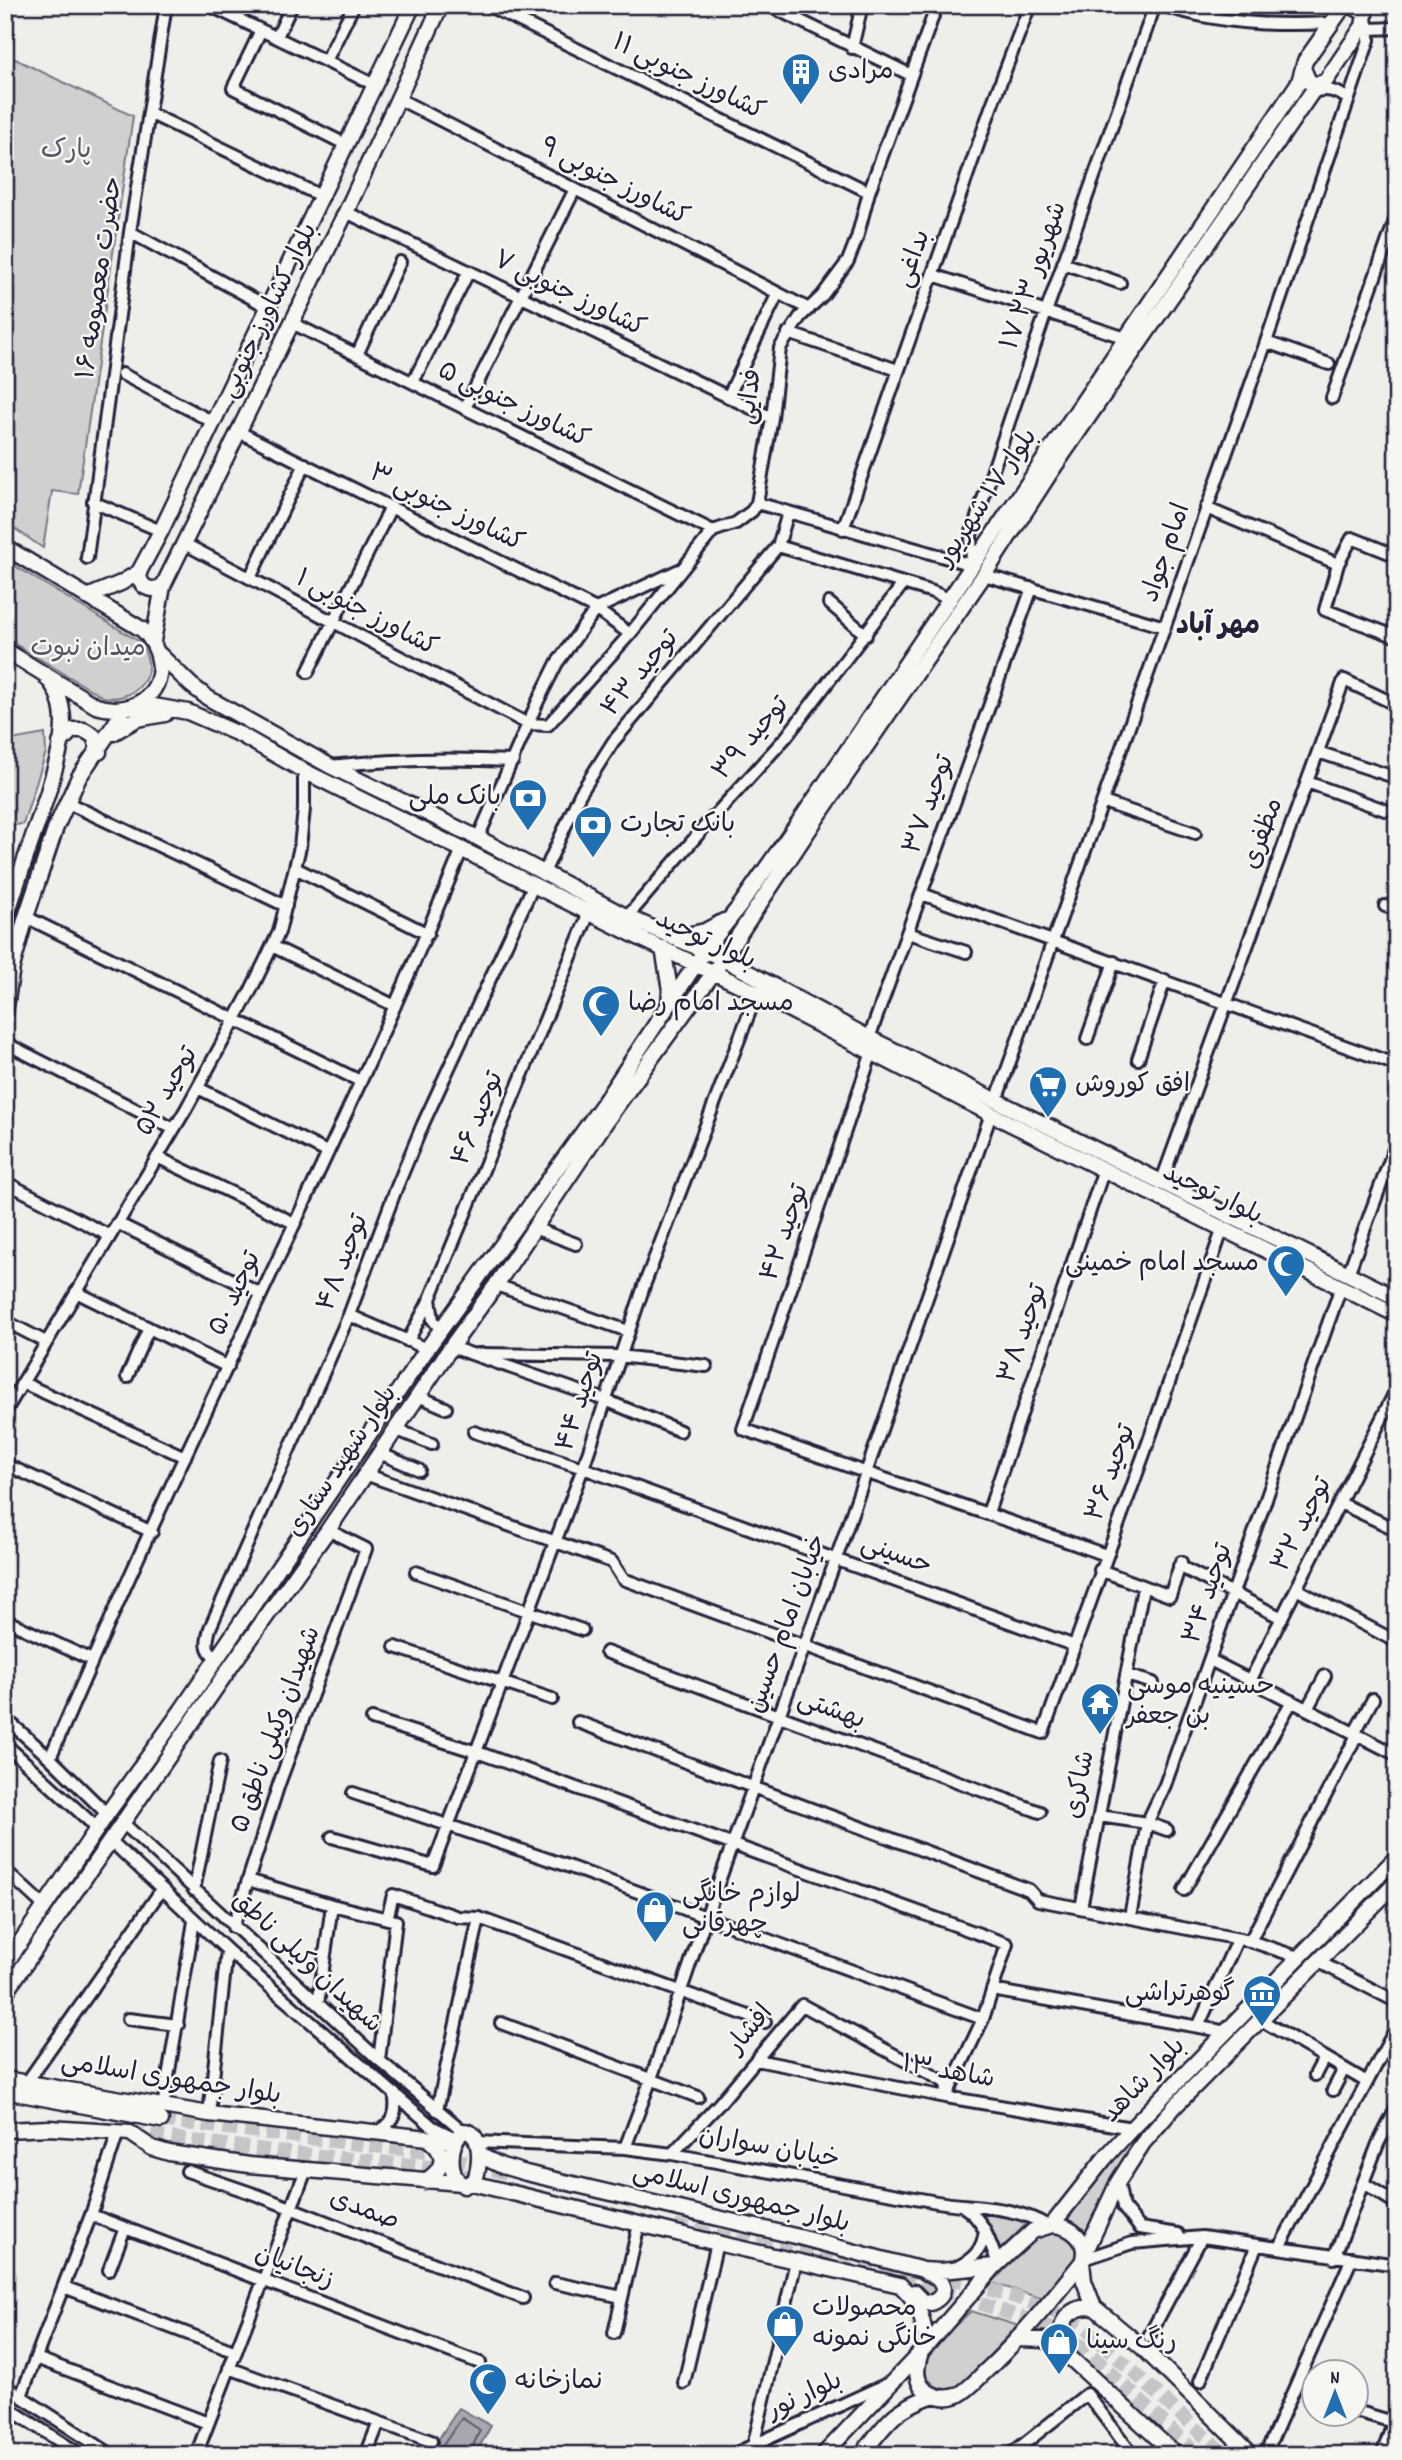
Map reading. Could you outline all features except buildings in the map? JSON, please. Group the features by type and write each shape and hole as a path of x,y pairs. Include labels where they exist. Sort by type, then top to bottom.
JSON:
{"main road":[{"name":"بلوار کشاورز جنوبی","path":"139,572 323,197 413,5"},
{"name":"بلوار کشاورز جنوبی","path":"156,647 163,586 346,212 441,5"},
{"path":"1347,6 1355,7 1367,17"},
{"name":"بلوار ۱۷ شهریور","path":"722,958 739,933 741,913 1298,82 1305,61 1347,6"},
{"name":"بلوار ۱۷ شهریور","path":"701,957 741,913 984,575 1052,470 1317,88 1329,77 1367,17"},
{"path":"1303,68 1309,82 1317,88"},
{"path":"5,547 143,630 156,647 161,668 158,683 150,695 130,708 79,777 66,802 26,917 12,967 5,1013"},
{"path":"139,572 143,586 149,589 163,586"},
{"path":"87,597 121,583 139,572"},
{"name":"بلوار توحید","path":"156,647 191,685 208,698 330,766 478,838 589,913 701,957 722,958 757,993 870,1045"},
{"path":"5,650 96,706 110,710 130,708"},
{"path":"5,921 41,813 63,723 55,686 41,672"},
{"name":"بلوار توحید","path":"130,708 154,706 188,712 212,721 304,771 463,849 627,918 668,943"},
{"path":"107,738 129,723 146,716 176,714 212,721"},
{"path":"60,743 72,730 83,730 94,736 99,752"},
{"path":"669,1005 668,943 705,931 741,913"},
{"path":"694,998 718,986 745,979 739,933"},
{"name":"بلوار توحید","path":"701,957 714,972 745,979 993,1107 1161,1183 1345,1280 1397,1315"},
{"name":"بلوار شهید ستاری","path":"5,1965 427,1349 601,1107 701,957"},
{"name":"بلوار شهید ستاری","path":"5,1993 328,1530 613,1111 722,958"},
{"name":"بلوار توحید","path":"993,1107 1104,1169 1223,1228 1345,1280 1396,1296"},
{"path":"215,1657 231,1666"},
{"name":"بلوار شاهد","path":"1050,2226 1104,2158 1132,2128 1397,1857"},
{"name":"بلوار شاهد","path":"861,2455 900,2409 934,2395 944,2398 956,2396 967,2389 1019,2339 1084,2258 1118,2182 1143,2143 1176,2105 1397,1882"},
{"name":"بلوار جمهوری اسلامی","path":"5,2079 162,2114"},
{"name":"بلوار جمهوری اسلامی","path":"5,2091 61,2103 162,2114 209,2114 424,2137 458,2137 469,2131 478,2148 502,2166 799,2237 923,2270 938,2278 943,2292 936,2301 923,2301 912,2290 901,2285 466,2183 306,2170 169,2153 152,2148 124,2132 49,2128 5,2130"},
{"path":"424,2137 433,2143 442,2156 436,2175 425,2181"},
{"path":"458,2137 452,2157 453,2169 466,2183 477,2175 478,2148"},
{"path":"497,2191 492,2187 490,2173 502,2166"},
{"path":"823,2455 898,2378 996,2265 1033,2231 1050,2226 1064,2227 1075,2233 1082,2242 1084,2281 1094,2307 1142,2347 1252,2455"},
{"name":"بلوار جمهوری اسلامی","path":"923,2270 996,2265"},
{"path":"901,2285 919,2306 924,2348 916,2370 918,2381 925,2390 934,2395"},
{"path":"1064,2352 1060,2338 1066,2317 1085,2306 1094,2307"},
{"path":"1019,2339 1045,2340 1064,2352 1176,2455"}],"street":[{"name":"حضرت معصومه ۱۶","path":"87,558 130,232 166,5"},
{"path":"277,37 292,5"},
{"path":"326,61 354,5"},
{"name":"کشاورز جنوبی ۱۱","path":"487,5 869,192"},
{"path":"768,5 911,75"},
{"path":"852,48 862,5"},
{"name":"فدایی","path":"757,503 772,418 780,348 800,317 834,281 848,261 869,192 937,5"},
{"name":"بداغی","path":"843,529 992,105 1030,5"},
{"name":"۱۷ شهریور ۲۳","path":"972,565 971,535 1063,263 1155,5"},
{"path":"1161,5 1184,9 1212,19 1246,24 1332,23"},
{"path":"216,7 375,85"},
{"path":"1367,17 1397,28"},
{"name":"امام جواد","path":"993,1107 1266,342 1369,40 1367,17"},
{"path":"261,30 233,88 347,145"},
{"path":"1317,88 1331,90 1348,99"},
{"name":"کشاورز جنوبی ۹","path":"397,98 809,309"},
{"path":"149,113 323,197"},
{"path":"465,408 575,189"},
{"name":"کشاورز جنوبی ۷","path":"346,212 772,418"},
{"path":"1332,398 1397,215"},
{"path":"130,232 268,307"},
{"path":"358,355 400,262"},
{"path":"1063,263 1120,283"},
{"path":"413,382 469,271"},
{"path":"933,275 1126,338"},
{"path":"728,397 778,293"},
{"name":"کشاورز جنوبی ۵","path":"292,323 713,531"},
{"path":"788,333 898,370"},
{"path":"1266,342 1329,364"},
{"path":"122,374 214,422"},
{"name":"کشاورز جنوبی ۳","path":"237,431 596,609 630,634"},
{"path":"250,578 305,464"},
{"path":"93,502 161,531"},
{"path":"528,724 548,725 630,634 713,531 736,523 752,511 757,503 972,565"},
{"path":"308,672 391,507"},
{"path":"1206,508 1338,565"},
{"name":"توحید ۴۳","path":"539,879 580,794 613,741 778,545 788,513"},
{"path":"1397,556 1352,538 1338,565 1325,610 1397,637"},
{"name":"کشاورز جنوبی ۱","path":"183,543 528,724"},
{"path":"778,545 949,599"},
{"path":"478,838 557,663 596,609 681,569"},
{"path":"984,575 1165,627"},
{"name":"توحید ۳۹","path":"627,918 787,736 903,584"},
{"name":"توحید ۳۷","path":"870,1045 1032,588"},
{"path":"829,603 866,635"},
{"name":"مظفری","path":"1161,1183 1344,680 1397,705"},
{"path":"1318,752 1391,776"},
{"path":"330,766 456,758 513,761"},
{"name":"توحید ۵۲","path":"5,1412 198,1088 272,946 286,906 295,868 304,809 304,771"},
{"path":"1307,782 1385,810"},
{"path":"66,802 286,906"},
{"path":"1103,802 1195,833"},
{"name":"توحید ۵۰","path":"50,1758 185,1457 428,933 463,849"},
{"path":"295,868 428,933"},
{"name":"توحید ۴۸","path":"215,1657 208,1651 206,1644 210,1628 349,1315 423,1124 539,879"},
{"path":"922,894 1397,1065"},
{"path":"1385,906 1397,910"},
{"name":"توحید ۴۶","path":"408,1341 430,1299 589,913"},
{"path":"26,917 360,1081"},
{"path":"908,933 967,953"},
{"path":"272,946 394,1006"},
{"path":"1087,1039 1114,962"},
{"path":"1138,1059 1165,980"},
{"name":"توحید ۴۴","path":"332,1837 433,1866 583,1468 628,1331 757,993"},
{"path":"5,1043 174,1129"},
{"name":"توحید ۴۲","path":"865,1474 743,1429 870,1045"},
{"path":"198,1088 327,1153"},
{"name":"خیابان امام حسین","path":"625,2148 836,1559 993,1107"},
{"name":"توحید ۳۴","path":"1130,1917 1147,1824 1165,1785 1397,1141"},
{"path":"157,1157 294,1223"},
{"name":"توحید ۳۸","path":"988,1513 1104,1169"},
{"path":"5,1182 110,1236"},
{"path":"117,1223 261,1294"},
{"path":"534,1228 576,1244"},
{"name":"توحید ۳۶","path":"804,1646 1042,1733 1223,1228"},
{"path":"496,1285 628,1331"},
{"path":"76,1292 228,1367"},
{"path":"430,1299 433,1320 441,1330"},
{"path":"349,1315 427,1349"},
{"path":"5,1321 46,1342"},
{"path":"127,1377 149,1328"},
{"path":"451,1347 605,1400 680,1432"},
{"path":"468,1354 619,1356 706,1366"},
{"path":"23,1383 185,1457"},
{"name":"توحید ۳۲","path":"1251,1681 1340,1503 1393,1405 1397,1388"},
{"path":"418,1396 446,1408"},
{"path":"396,1429 432,1444"},
{"name":"حسینی","path":"474,1432 583,1468 1075,1646"},
{"path":"379,1453 419,1470"},
{"path":"5,1464 152,1532"},
{"path":"365,1474 612,1562 623,1579 804,1646"},
{"path":"865,1474 988,1513 1105,1555"},
{"path":"1340,1503 1397,1530"},
{"name":"شهیدان وکیلی ناطق ۵","path":"233,1927 279,1784 366,1549 328,1530"},
{"path":"1100,1570 1170,1596 1180,1564 1282,1618"},
{"path":"416,1572 582,1630"},
{"name":"شاکری","path":"1082,1908 1143,1588"},
{"path":"1296,1589 1397,1642"},
{"path":"5,1620 92,1660"},
{"path":"395,1647 552,1699"},
{"name":"بهشتی","path":"606,1652 1040,1812"},
{"path":"1210,1660 1396,1754"},
{"path":"1126,1675 1153,1683"},
{"path":"1307,1709 1325,1676"},
{"path":"1250,1941 1373,1699"},
{"path":"1185,1890 1292,1701"},
{"path":"5,1718 107,1814"},
{"path":"372,1720 477,1752 1007,1944 983,2019 946,2097"},
{"path":"578,1722 1029,1890 1038,1900 1250,1941 1298,1957"},
{"path":"5,1744 97,1828"},
{"path":"194,1890 220,1760"},
{"path":"70,1803 81,1800 84,1791"},
{"path":"353,1793 450,1825 983,2019"},
{"path":"1099,1816 1167,1830"},
{"name":"شهیدان وکیلی ناطق","path":"123,1823 233,1927 438,2110 458,2137"},
{"name":"شهیدان وکیلی ناطق","path":"111,1841 227,1951 433,2127 458,2137"},
{"path":"5,1870 45,1907"},
{"path":"248,1880 392,1920"},
{"path":"27,2082 162,1889"},
{"path":"379,2060 393,1895 458,1917 479,1918 765,2022"},
{"path":"318,2004 332,1905"},
{"path":"438,2110 479,1918"},
{"path":"162,2114 194,1921"},
{"path":"1198,2027 1237,1940"},
{"path":"209,2114 227,1951"},
{"path":"1319,1962 1397,2002"},
{"path":"992,1990 1227,2032"},
{"name":"افشار","path":"672,2154 800,2007 804,2006 943,2081 947,2086 946,2097"},
{"path":"128,2019 178,2025"},
{"path":"1261,2020 1367,2082"},
{"path":"501,2023 698,2096"},
{"path":"1279,2248 1397,2026"},
{"path":"1315,2075 1324,2058"},
{"name":"شاهد ۱۳","path":"755,2060 946,2097 1132,2128"},
{"path":"1333,2090 1344,2069"},
{"path":"378,2132 392,2121 396,2111 394,2093"},
{"path":"1334,2258 1363,2183 1393,2122 1397,2107"},
{"path":"22,2396 124,2132"},
{"name":"خیابان سواران","path":"478,2148 625,2148 672,2154 964,2207 973,2205 1021,2214 1050,2226"},
{"path":"196,2455 306,2170"},
{"name":"صمدی","path":"187,2171 291,2208 523,2298"},
{"path":"1118,2182 1123,2207 1140,2228 1397,2265"},
{"path":"1363,2183 1397,2204"},
{"path":"964,2207 975,2214 985,2230 996,2265"},
{"name":"زنجانیان","path":"91,2215 480,2363"},
{"path":"614,2333 639,2224"},
{"path":"109,2270 125,2228"},
{"path":"951,2270 974,2258 984,2239 985,2230"},
{"path":"1084,2258 1132,2243 1202,2237"},
{"path":"1149,2336 1202,2237"},
{"path":"684,2383 717,2243"},
{"path":"1200,2381 1257,2245"},
{"path":"1265,2455 1352,2258"},
{"path":"753,2447 796,2261"},
{"path":"555,2283 622,2297"},
{"path":"64,2287 236,2352"},
{"path":"36,2358 208,2423"},
{"path":"229,2368 431,2441"},
{"name":"بلوار نور","path":"732,2455 898,2378"},
{"path":"5,2385 112,2455"},
{"path":"1010,2455 1087,2395 1133,2455"},
{"path":"5,2406 81,2455"},
{"path":"1370,2412 1396,2417 1382,2455"},
{"path":"366,2455 379,2422"},
{"path":"1025,2444 1034,2455"}],"green space":[{"name":"پارک","path":"5,54 133,116 78,494 52,491 43,548 5,522"},
{"name":"میدان نبوت","path":"5,560 140,642 148,667 146,676 137,689 121,697 103,697 5,638"},
{"path":"45,734 46,752 23,824 5,826 5,741"},
{"path":"1144,2125 1115,2178 1091,2236 1076,2223 1063,2217"},
{"path":"979,2210 1031,2219 999,2251"},
{"path":"1048,2232 1060,2234 1070,2240 1076,2250 1077,2262 1044,2299 992,2283 1031,2242"},
{"path":"971,2311 1019,2326 957,2388 940,2388 931,2382 926,2373 930,2354 946,2334"}],"water":[{"path":"459,2408 491,2426 475,2455 428,2455"}],"tunnel":[{"path":"161,2120 432,2153 510,2174"},
{"path":"130,2133 430,2167 485,2181"},
{"path":"675,2226 912,2280 1049,2327 1084,2348 1198,2455"},
{"path":"928,2274 1028,2302 1085,2328 1225,2455"}],"place":[{"name":"مرادی","path":"801,106"},
{"name":"بانک ملی","path":"528,832"},
{"name":"بانک تجارت","path":"593,859"},
{"name":"مسجد امام رضا","path":"601,1038"},
{"name":"افق کوروش","path":"1048,1119"},
{"name":"مسجد امام خمینی","path":"1286,1298"},
{"name":"حسینیه موسی بن جعفر","path":"1100,1736"},
{"name":"لوازم خانگی چهرقانی","path":"655,1944"},
{"name":"گوهرتراشی","path":"1262,2028"},
{"name":"محصولات خانگی نمونه","path":"785,2358"},
{"name":"رنگ سینا","path":"1059,2376"},
{"name":"نمازخانه","path":"488,2416"}],"district":[{"name":"مهر آباد","path":"1218,628"}]}
